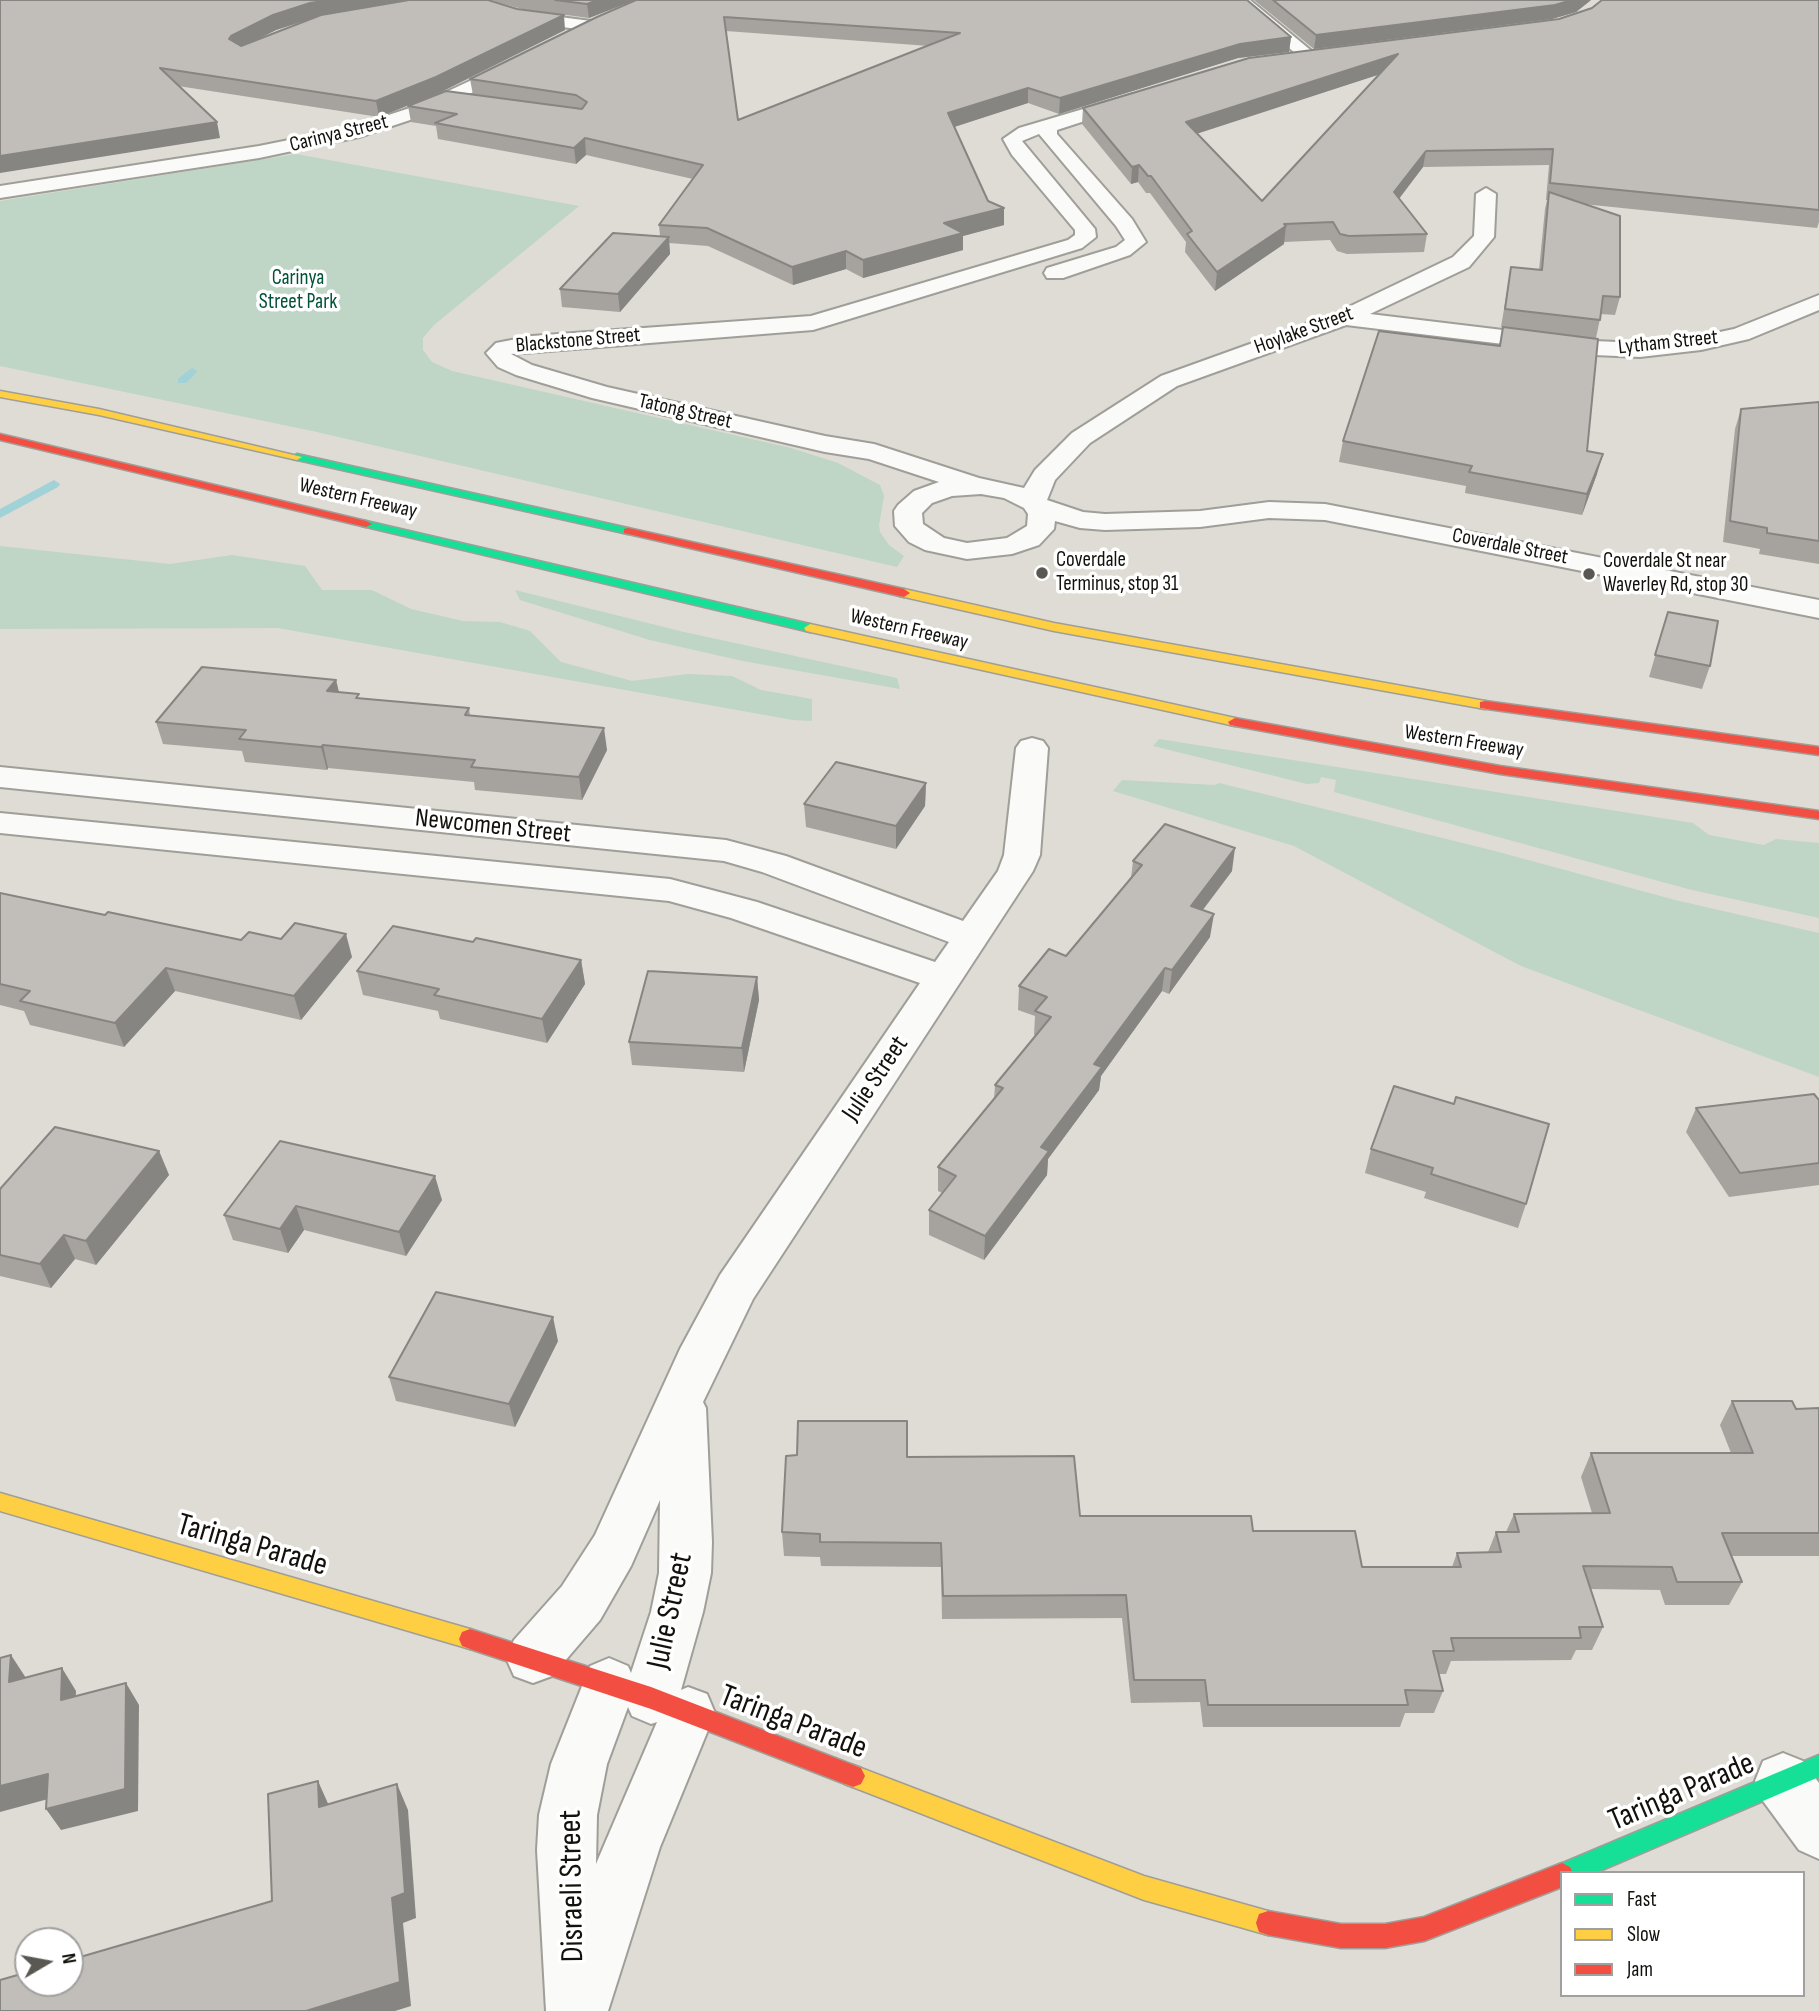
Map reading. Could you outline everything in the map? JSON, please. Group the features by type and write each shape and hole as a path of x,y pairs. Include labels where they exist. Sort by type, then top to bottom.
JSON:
{"main road":[{"name":"Western Freeway","path":"0,394 113,415 1054,627 1416,694 1573,719 1819,751"},
{"name":"Western Freeway","path":"0,437 906,651 1130,701 1322,740 1500,770 1819,815"},
{"name":"Taringa Parade","path":"0,1502 533,1658 649,1698 1144,1888 1287,1928 1363,1937 1424,1929 1560,1876"},
{"name":"Taringa Parade","path":"1571,1871 1801,1773"}],"street":[{"path":"465,0 508,13 598,23 567,38"},
{"path":"1241,0 1315,55 1291,57"},
{"name":"Carinya Street","path":"0,192 259,152 329,138 379,125 446,99 531,56"},
{"name":"Blackstone Street","path":"836,338 795,345 589,361 545,377 511,365 500,357 499,351 539,342 813,323 1079,243 1086,237 1086,229 1012,141 1020,134 1156,92"},
{"path":"446,99 478,104"},
{"path":"1038,278 1123,251 1136,242 1125,223 1048,135 1048,128 1054,123"},
{"name":"Hoylake Street","path":"979,486 1021,461 1081,438 1188,372 1344,318 1443,273 1470,256 1480,243 1486,229 1486,194"},
{"name":"Lytham Street","path":"1344,318 1594,348 1640,350 1701,343 1741,334 1819,302"},
{"name":"Tatong Street","path":"545,377 601,393 893,457 979,486"},
{"name":"Hoylake Street","path":"1002,549 1029,539 1040,530 1043,519 1035,504 1034,493 1044,475 1081,438"},
{"name":"Tatong Street","path":"825,444 867,462 895,479 904,491 906,516"},
{"path":"906,516 911,506 930,493 949,488 979,486"},
{"name":"Coverdale Street","path":"979,486 1012,492 1071,517 1097,522 1200,519 1269,510 1339,514 1819,609"},
{"name":"Coverdale Street","path":"906,516 913,531 935,544 967,551 1147,532 1200,519"},
{"name":"Julie Street","path":"533,1658 594,1584 613,1550 722,1310 743,1275 1018,866 1032,748"},
{"name":"Newcomen Street","path":"0,777 715,850 774,864 972,937"},
{"name":"Newcomen Street","path":"0,823 670,890 744,910 944,978"},
{"name":"Julie Street","path":"649,1698 677,1612 685,1573 687,1542 681,1398"},
{"name":"Disraeli Street","path":"578,2011 631,1847 649,1698"},
{"name":"Disraeli Street","path":"578,2011 566,1850 568,1815 579,1764 649,1698"},
{"path":"1801,1773 1819,1830"}],"green space":[{"name":"Carinya Street Park","path":"296,154 579,206 434,325 423,338 423,350 432,362 452,371 791,448 838,463 880,485 884,496 880,532 889,545 904,556 897,567 317,432 0,366 0,201"},
{"path":"0,546 170,564 232,555 305,566 322,590 372,590 411,609 463,621 500,622 530,631 561,662 632,681 688,674 732,676 761,690 812,699 812,721 793,720 278,628 0,629"},
{"path":"515,590 684,632 897,678 900,689 743,661 650,640 520,600"},
{"path":"1159,739 1693,823 1709,835 1764,845 1776,839 1819,843 1819,918 1688,889 1334,792 1336,780 1321,777 1319,783 1307,784 1153,746"},
{"path":"1122,780 1215,785 1219,783 1495,851 1675,900 1819,933 1819,1077 1521,966 1294,846 1113,791"}],"building":[{"path":"0,0 329,0 273,15 231,36 229,39 241,46 321,15 409,0 488,0 517,9 564,15 436,77 376,101 160,68 217,122 0,156"},
{"path":"555,0 598,0 587,4"},
{"path":"636,0 1247,0 1291,37 1240,44 1060,98 1028,88 948,113 988,201 1004,208 944,223 963,233 863,260 846,251 792,267 707,228 659,225 703,165 585,138 574,148 435,123 457,114 408,106 446,91 582,109 587,102 576,95 470,79","holes":["724,17 960,33 738,120"]},
{"path":"1273,0 1572,0 1555,5 1316,35"},
{"path":"1602,0 1819,0 1819,210 1550,183 1553,149 1426,151 1394,192 1427,234 1349,236 1340,234 1333,222 1284,224 1286,226 1217,272 1187,234 1192,231 1151,176 1139,165 1132,167 1083,108 1249,58 1559,19 1592,8","holes":["1398,54 1262,201 1186,122"]},
{"path":"1549,192 1620,216 1620,297 1603,296 1600,320 1505,309 1511,267 1542,270"},
{"path":"613,233 669,237 618,294 560,289"},
{"path":"1503,327 1598,339 1587,451 1603,454 1587,494 1469,472 1472,466 1343,441 1379,331 1500,346"},
{"path":"1819,402 1819,541 1767,533 1767,528 1730,521 1741,409"},
{"path":"1668,612 1718,621 1710,666 1655,655"},
{"path":"202,667 336,680 327,691 359,694 356,698 469,708 465,715 604,728 579,777 471,767 475,760 239,739 246,730 156,722"},
{"path":"836,762 926,783 896,826 804,804"},
{"path":"1165,824 1235,848 1191,906 1214,914 1172,970 1165,968 1094,1064 1102,1067 1041,1147 1049,1151 985,1236 929,1210 956,1176 938,1167 1003,1088 995,1085 1051,1017 1035,1011 1047,997 1019,986 1049,949 1066,956 1142,865 1133,861"},
{"path":"0,893 241,940 249,932 281,939 295,923 346,934 294,996 166,968 115,1023 20,1001 30,991 0,984"},
{"path":"393,926 473,942 476,938 581,960 542,1019 434,995 439,989 357,971"},
{"path":"648,971 757,977 742,1048 629,1042"},
{"path":"1394,1086 1454,1104 1456,1097 1549,1124 1526,1204 1431,1174 1433,1168 1371,1149"},
{"path":"1814,1094 1819,1100 1819,1163 1740,1173 1696,1108"},
{"path":"55,1127 159,1151 86,1241 64,1235 40,1264 0,1255 0,1189"},
{"path":"280,1141 435,1176 399,1232 296,1206 280,1229 224,1215"},
{"path":"436,1292 553,1317 509,1404 389,1377"},
{"path":"1732,1401 1792,1401 1796,1409 1819,1408 1819,1533 1722,1533 1742,1582 1677,1582 1672,1567 1583,1566 1603,1627 1579,1627 1581,1638 1451,1638 1454,1651 1433,1651 1443,1691 1405,1690 1408,1705 1208,1705 1205,1680 1134,1680 1126,1595 943,1596 941,1543 820,1542 820,1534 782,1532 786,1456 797,1455 798,1421 907,1421 907,1457 1074,1456 1080,1516 1251,1516 1253,1531 1355,1531 1362,1567 1461,1567 1457,1553 1501,1552 1496,1532 1519,1532 1514,1514 1610,1513 1591,1453 1753,1453"},
{"path":"11,1655 9,1682 62,1668 61,1700 126,1683 125,1789 46,1809 48,1774 0,1786 0,1658"},
{"path":"318,1781 319,1807 397,1784 405,1893 392,1898 400,1982 306,2011 0,2011 0,1980 14,1976 14,1997 84,1997 84,1956 272,1901 268,1794"}],"waterway":[{"path":"182,381 192,371"},
{"path":"0,514 54,484"}],"traffic: fast":[{"path":"297,457 628,531"},
{"path":"366,524 810,628"},
{"path":"1571,1871 1819,1766"}],"traffic: slow":[{"path":"0,394 99,412 297,457"},
{"path":"904,593 1054,627 1485,705"},
{"path":"810,628 1235,722"},
{"path":"0,1502 470,1639"},
{"path":"853,1776 1144,1888 1268,1923"}],"traffic: jam":[{"path":"0,437 366,524"},
{"path":"628,531 904,593"},
{"path":"1485,705 1819,751"},
{"path":"1235,722 1500,770 1819,815"},
{"path":"470,1639 651,1698 853,1776"},
{"path":"1268,1923 1341,1936 1385,1936 1424,1929 1560,1876"}],"place":[{"name":"Coverdale Terminus, stop 31","path":"1042,573"},
{"name":"Coverdale St near Waverley Rd, stop 30","path":"1589,574"}]}
